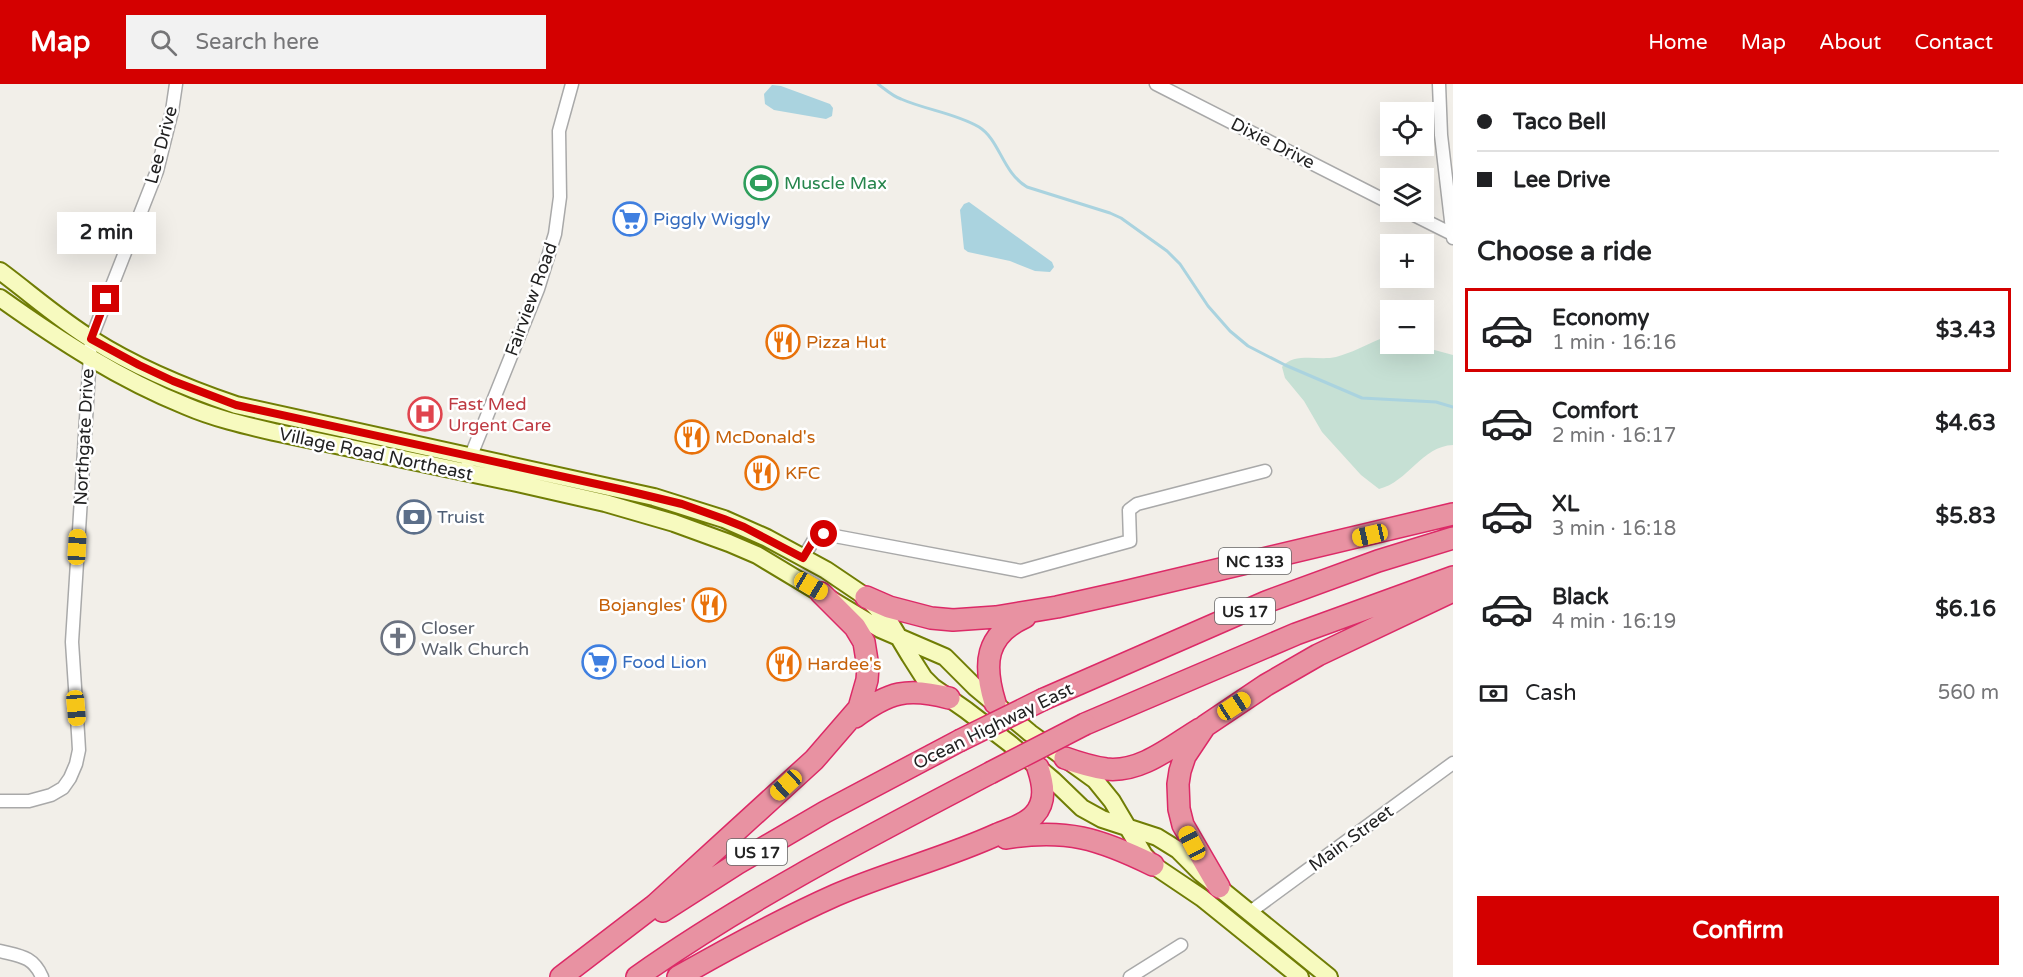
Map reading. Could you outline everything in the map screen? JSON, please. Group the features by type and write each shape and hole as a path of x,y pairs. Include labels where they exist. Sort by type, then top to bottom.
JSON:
{"highway":[{"name":"NC 133","path":"994,703 987,669 989,654 994,640 1015,622 1057,607 1453,514"},
{"name":"Ocean Highway East","path":"563,977 738,863 825,812 1044,699 1266,602 1378,561 1453,538"},
{"name":"US 17","path":"637,977 671,953 812,868 1084,724 1296,634 1453,577"},
{"path":"1065,758 1108,770 1141,765 1266,685 1318,655 1453,591"},
{"path":"563,977 656,905 814,760 860,708 868,667 864,642 855,627 821,592"},
{"path":"866,597 910,614 953,620 996,617 1057,607"},
{"path":"850,721 887,697 906,692 924,691 949,698"},
{"path":"1205,726 1185,756 1178,784 1178,802 1183,825 1219,887"},
{"path":"678,977 771,926 837,895 982,842 1023,823 1034,815 1043,795 1043,783 1038,768"},
{"path":"982,842 1022,835 1068,835 1099,841 1153,865"}],"main road":[{"name":"Village Road Northeast","path":"0,271 91,339 173,381 236,405 682,504 744,527 803,558 866,597 883,614 924,678 1038,768 1089,813 1169,844 1329,977"},
{"name":"Village Road Northeast","path":"0,298 89,358 156,394 188,407 236,423 637,512"},
{"path":"637,512 699,522 735,535 790,560 797,561 803,558"},
{"path":"637,512 729,543 757,555 864,620 945,657 1030,733 1095,780 1121,814 1144,855 1153,865 1202,898 1300,977"}],"street":[{"name":"Lee Drive","path":"91,339 157,171 172,111 176,84"},
{"name":"Fairview Road","path":"465,472 538,289 555,234 560,197 559,131 572,84"},
{"name":"Dixie Drive","path":"1156,84 1380,197"},
{"path":"1439,84 1441,135 1453,236"},
{"path":"1427,222 1453,236"},
{"name":"Northgate Drive","path":"0,801 28,801 51,795 63,788 76,764 79,741 72,642 91,339"},
{"path":"803,558 815,538 824,534 1020,571 1130,542 1129,510 1137,504 1265,471"},
{"name":"Main Street","path":"1250,912 1453,763"},
{"path":"1130,977 1181,945"},
{"path":"0,951 24,957 37,965 42,977"}],"green space":[{"path":"1380,339 1380,354 1434,354 1434,350 1453,355 1453,445 1432,451 1398,479 1379,489 1361,475 1322,432 1304,401 1285,378 1282,367 1287,362 1300,358 1329,358 1353,351"}],"water":[{"path":"772,85 781,86 830,104 833,108 832,116 826,119 774,110 765,104 764,94"},
{"path":"969,202 1052,262 1054,267 1050,272 1035,271 1010,261 968,252 964,249 960,210 964,204"}],"waterway":[{"path":"878,84 898,98 960,118 979,127 992,140 1012,173 1027,187 1121,218 1167,251 1180,264 1208,306 1230,331 1248,346 1285,365 1362,398 1436,402 1453,407"}],"place":[{"name":"Muscle Max","path":"761,183"},
{"name":"Piggly Wiggly","path":"630,219"},
{"name":"Pizza Hut","path":"783,342"},
{"name":"Fast Med Urgent Care","path":"425,414"},
{"name":"McDonald's","path":"692,437"},
{"name":"KFC","path":"762,473"},
{"name":"Truist","path":"414,517"},
{"name":"Bojangles'","path":"709,605"},
{"name":"Closer Walk Church","path":"398,638"},
{"name":"Food Lion","path":"599,662"},
{"name":"Hardee's","path":"784,664"}],"route":[{"path":"106,299 91,339 173,381 236,405 682,504 744,527 803,558 815,538 824,534"}]}
